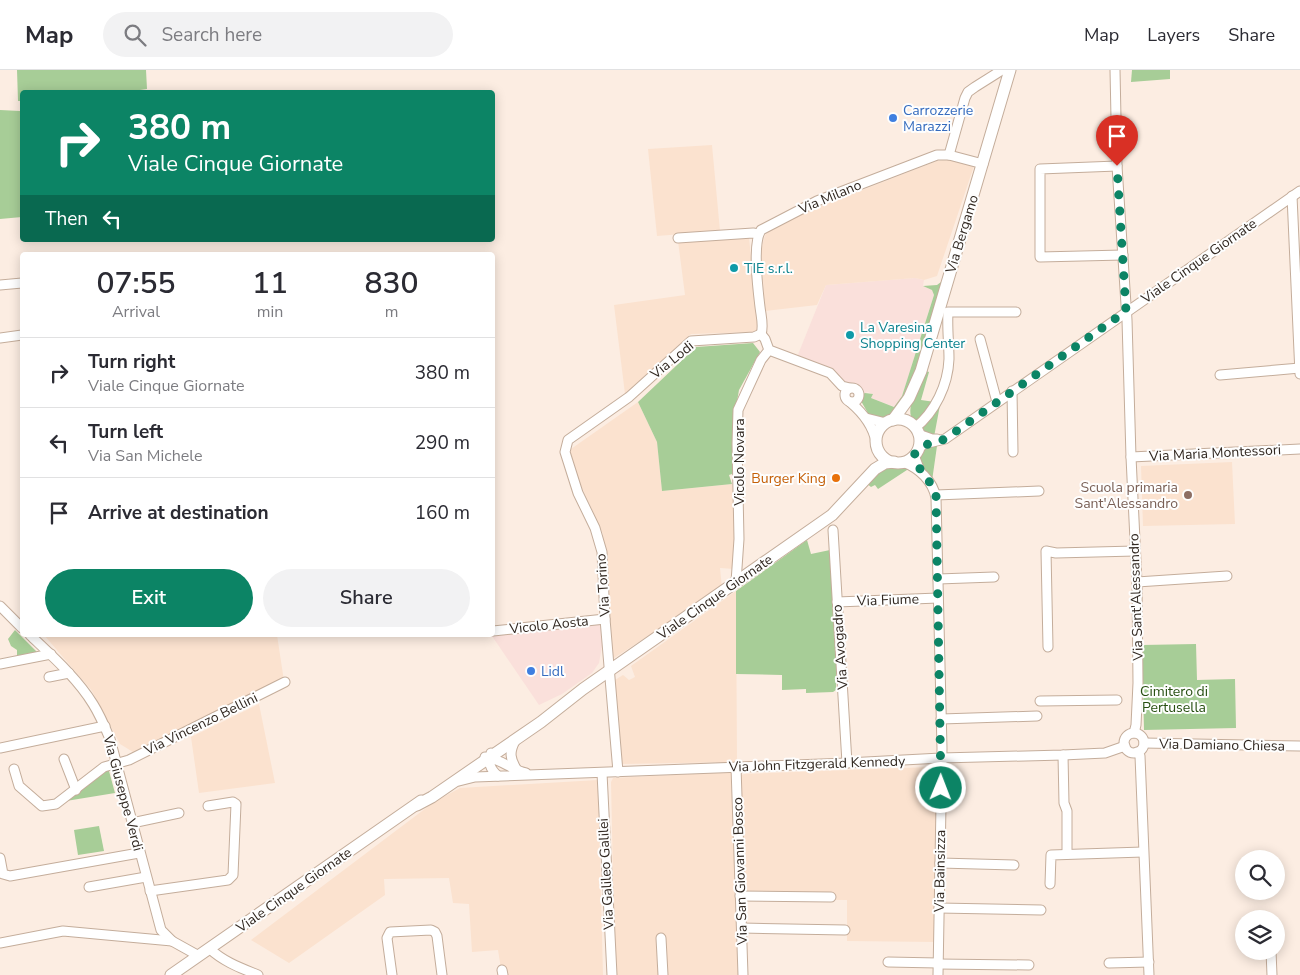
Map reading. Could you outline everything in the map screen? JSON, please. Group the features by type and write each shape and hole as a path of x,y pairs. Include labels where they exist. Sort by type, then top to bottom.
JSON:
{"main road":[{"name":"Via Bergamo","path":"890,421 909,398 921,371 1010,70"},
{"name":"Via Bergamo","path":"909,398 908,418 915,429"},
{"path":"901,420 915,429 919,444 916,452 899,462 886,459 877,445 879,431 890,421 901,420"},
{"name":"Viale Cinque Giornate","path":"845,502 872,465 877,445"},
{"name":"Viale Cinque Giornate","path":"454,778 516,739 583,689 828,518 875,469 885,464 899,462"},
{"name":"Viale Cinque Giornate","path":"171,975 416,805 538,717 583,689"}],"street":[{"path":"949,155 968,92 1002,70"},
{"name":"Via Sant'Alessandro","path":"1115,70 1117,166 1126,311 1137,582 1138,683 1134,733"},
{"name":"Via Milano","path":"758,234 766,227 817,201 937,155 949,155 983,164"},
{"path":"1117,166 1040,169 1040,256 1122,255"},
{"name":"Viale Cinque Giornate","path":"916,452 924,444 945,439 1300,191"},
{"path":"1292,196 1298,275 1300,374"},
{"path":"678,238 758,234 756,243 761,334 769,350 830,373 863,414 874,432 877,445"},
{"path":"0,285 20,283"},
{"path":"915,429 937,403 945,378 948,362 948,312 1016,312"},
{"name":"Via Lodi","path":"566,446 568,440 628,397 692,341 754,337 761,334"},
{"path":"0,338 20,335"},
{"path":"980,339 998,402"},
{"name":"Vicolo Novara","path":"736,582 739,539 738,410 761,360 769,350"},
{"path":"1220,374 1300,368"},
{"path":"838,382 842,386 858,390 851,399"},
{"path":"1012,391 1013,452"},
{"path":"863,414 890,421"},
{"name":"Viale Cinque Giornate","path":"915,429 936,439 951,434"},
{"name":"Via Torino","path":"566,446 565,452 578,493 596,528 602,552 605,619 618,772"},
{"name":"Via Maria Montessori","path":"1131,457 1300,449"},
{"path":"916,452 920,471"},
{"path":"899,462 920,471 932,485 936,495 1038,491"},
{"name":"Via Bainsizza","path":"936,495 941,719 938,975"},
{"name":"Via Avogadro","path":"828,518 829,527 833,530 847,763"},
{"path":"1048,647 1046,551 1056,553 1135,551"},
{"path":"1137,582 1227,576"},
{"path":"938,579 994,577"},
{"name":"Via Fiume","path":"837,602 938,598"},
{"path":"0,606 20,626"},
{"name":"Vicolo Aosta","path":"495,631 605,619"},
{"name":"Via Giuseppe Verdi","path":"32,637 69,673 94,704 110,739 161,930 172,941 199,956"},
{"path":"0,664 50,654"},
{"path":"49,677 69,673"},
{"name":"Via Vincenzo Bellini","path":"14,769 19,786 42,806 56,804 104,767 129,760 285,682"},
{"path":"1040,701 1117,700"},
{"path":"941,719 1037,716"},
{"path":"498,776 490,767 491,753 538,717"},
{"path":"0,748 105,726"},
{"path":"1134,733 1140,735 1144,743 1137,752 1131,752 1124,746 1125,738 1134,733"},
{"path":"516,739 511,749 511,761 517,770"},
{"name":"Via Damiano Chiesa","path":"1144,743 1300,746"},
{"name":"Via John Fitzgerald Kennedy","path":"454,778 1105,753 1124,746"},
{"path":"1137,752 1140,756 1149,975"},
{"path":"1063,755 1064,803 1067,812 1067,854"},
{"name":"Via John Fitzgerald Kennedy","path":"490,757 517,770 538,776"},
{"path":"64,759 76,790"},
{"name":"Via San Giovanni Bosco","path":"736,767 743,975"},
{"name":"Via Galileo Galilei","path":"602,773 612,975"},
{"path":"150,891 228,880 232,877 236,804 233,802 208,806"},
{"path":"132,823 179,813"},
{"path":"1050,884 1051,855 1143,852"},
{"path":"0,858 4,874 10,876 139,853"},
{"path":"940,863 1014,865"},
{"path":"89,887 146,877"},
{"path":"740,896 831,898"},
{"path":"939,908 1041,910"},
{"path":"742,928 845,930"},
{"path":"392,975 388,938 390,932 431,930 437,936 442,975"},
{"path":"0,943 63,931 172,941"},
{"path":"661,938 663,975"},
{"path":"210,949 218,956 258,975"},
{"path":"1271,960 1272,975"},
{"path":"888,962 1029,965"},
{"path":"1109,963 1148,962"}],"shaded area":[{"path":"712,145 720,231 657,236 648,149"},
{"path":"948,159 974,166 937,276 924,280 915,278 826,285 817,305 765,311 761,250 765,235 775,224 937,161"},
{"path":"749,237 758,332 691,334 625,394 614,305 685,295 678,241"},
{"path":"915,278 924,280 923,286 932,290 934,295 902,396 895,407 871,398 872,394 868,392 863,394 845,382 836,372 797,357 826,285"},
{"path":"638,402 657,442 662,491 732,484 737,530 734,569 720,568 722,588 611,660 603,534 578,479 571,460 571,449"},
{"name":"Scuola primaria Sant'Alessandro","path":"1232,462 1235,524 1143,526 1141,466"},
{"path":"736,591 737,762 622,764 615,680 623,675 629,680 635,677 631,666"},
{"path":"601,624 602,646 599,663 592,673 562,694 539,705 493,637"},
{"path":"46,637 277,637 284,681 133,752 120,744 92,691"},
{"path":"259,704 275,783 199,793 191,737"},
{"path":"930,767 938,775 936,942 847,941 847,900 746,899 740,776 744,774"},
{"path":"731,772 738,975 615,975 611,782 613,778"},
{"path":"598,780 603,975 502,975 498,950 472,952 469,904 453,903 449,878 384,879 385,895 289,963 251,940 434,802 460,788"}],"green space":[{"path":"17,70 146,70 147,89 20,90 20,101 18,101"},
{"path":"1132,70 1170,70 1170,79 1131,82"},
{"path":"0,110 20,111 20,217 0,219"},
{"path":"945,279 923,353 906,393 897,407 887,417 883,419 869,415 861,401 863,394 873,394 871,398 894,407 902,396 934,295 932,290 923,286 937,285"},
{"path":"753,343 760,352 739,390 734,419 735,473 729,475 732,484 662,491 657,442 638,402 696,347"},
{"path":"926,371 929,372 921,400 935,402 918,421 914,422 911,417 911,404"},
{"path":"939,404 934,437 921,431 921,426"},
{"path":"935,444 937,446 932,481 920,465 918,457 923,447"},
{"path":"905,466 910,468 878,489 875,485 871,487 866,483 882,468"},
{"path":"807,540 811,554 830,550 837,674 836,690 833,692 806,693 806,689 782,690 782,675 736,674 736,591"},
{"path":"15,630 39,654 17,658 17,650 11,646 8,639"},
{"name":"Cimitero di Pertusella","path":"1196,644 1197,680 1235,679 1236,728 1144,730 1142,645"},
{"path":"106,770 109,771 115,793 66,801"},
{"path":"99,826 104,851 78,855 74,830"}],"place":[{"name":"Carrozzerie Marazzi","path":"893,118"},
{"name":"TIE s.r.l.","path":"734,268"},
{"name":"La Varesina Shopping Center","path":"850,335"},
{"name":"Burger King","path":"836,478"},
{"name":"Scuola primaria Sant'Alessandro","path":"1188,495"},
{"name":"Lidl","path":"531,671"}],"route":[{"path":"941,788 936,495 932,485 920,471 914,455 924,444 945,439 1126,311 1117,166"}]}
